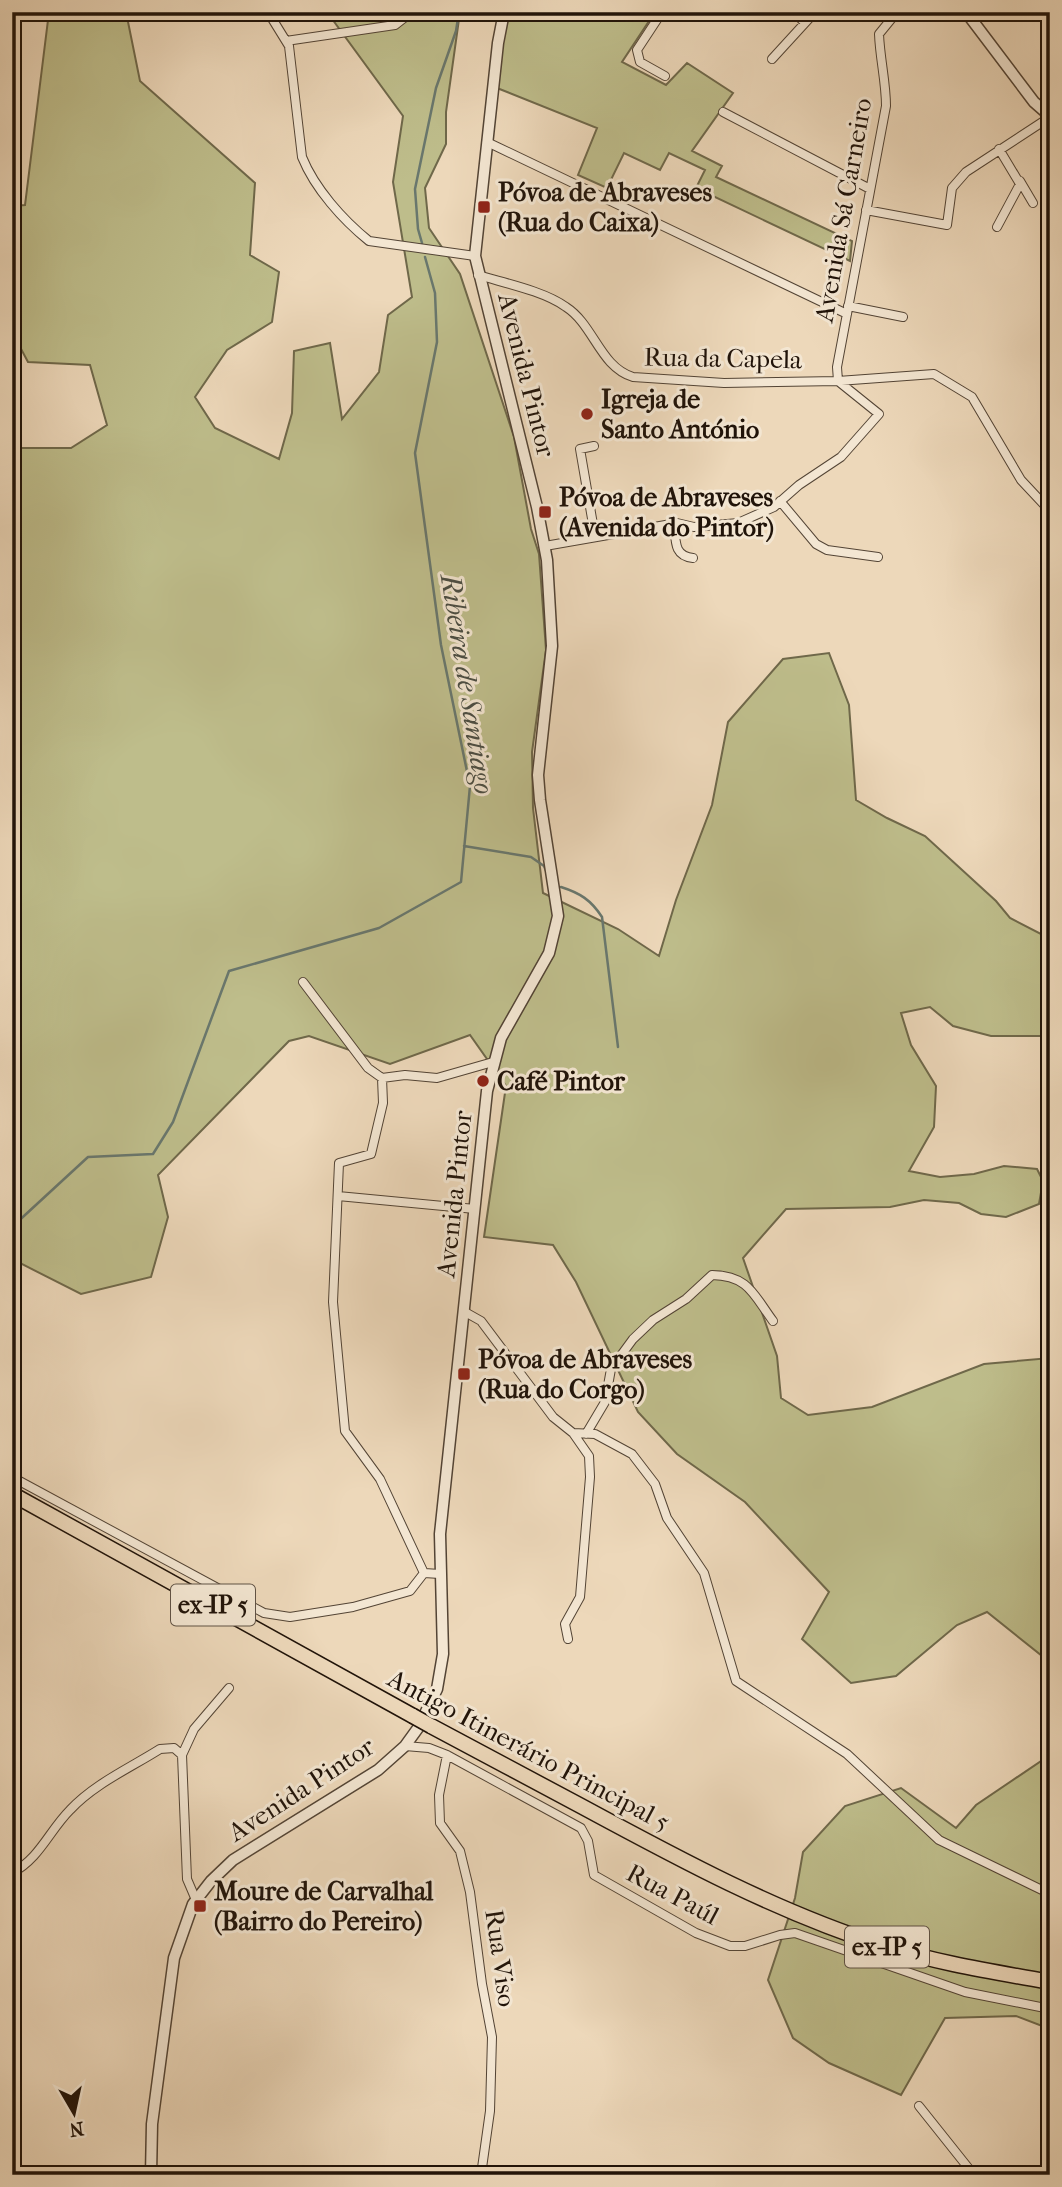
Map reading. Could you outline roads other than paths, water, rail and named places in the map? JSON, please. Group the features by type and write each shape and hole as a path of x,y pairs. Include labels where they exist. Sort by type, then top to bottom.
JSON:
{"highway":[{"name":"Antigo Itinerário Principal 5","path":"12,1493 431,1726 655,1846 755,1896 887,1947 1050,1982"}],"street":[{"path":"268,12 289,46 302,157 314,181 356,230 369,241 475,256"},
{"path":"286,41 395,25 404,18 403,12"},
{"name":"Avenida Pintor","path":"152,2175 152,2123 174,1958 196,1900 233,1860 378,1770 405,1746 429,1709 437,1689 443,1654 440,1534 487,1091 493,1062 507,1026 550,953 558,916 538,775 552,646 545,546 475,256 498,43 504,12"},
{"path":"662,12 637,50 640,62 665,76"},
{"path":"794,12 805,23"},
{"path":"772,59 815,12"},
{"name":"Avenida Sá Carneiro","path":"838,380 837,367 886,106 886,83 879,34 897,12"},
{"path":"866,210 947,225 952,188 966,172 1050,117 1034,102 966,12"},
{"path":"723,112 870,189"},
{"path":"487,142 848,310 903,317"},
{"path":"999,149 1032,203"},
{"path":"997,227 1020,180"},
{"name":"Rua da Capela","path":"478,275 566,306 577,316 614,366 622,374 633,377 724,383 933,374 972,397 1021,480 1050,511"},
{"path":"545,546 674,523 694,527 738,523 774,507 799,485 841,457 880,414 838,380"},
{"path":"594,446 580,449 595,536"},
{"path":"780,501 816,544 827,550 878,557"},
{"path":"674,523 679,553 683,557 693,558"},
{"path":"303,982 368,1068 382,1078 405,1074 437,1078 493,1062"},
{"path":"382,1078 383,1103 372,1154 340,1163 332,1302 345,1431 380,1479 424,1573"},
{"path":"338,1196 475,1209"},
{"path":"586,1434 605,1402 611,1370 633,1339 653,1320 686,1299 712,1275 729,1276 745,1283 773,1321"},
{"path":"465,1312 481,1321 553,1417 573,1433 589,1456 590,1477 580,1597 565,1624 568,1639"},
{"path":"573,1433 595,1434 632,1454 655,1484 667,1518 704,1573 736,1681 847,1754 939,1840 1050,1896"},
{"path":"12,1477 264,1612 290,1617 353,1607 410,1591 424,1573"},
{"path":"424,1573 440,1574"},
{"path":"196,1900 187,1879 182,1755 194,1728 229,1688"},
{"name":"Rua Paúl","path":"405,1746 429,1748 447,1755 581,1828 588,1841 594,1875 696,1933 730,1946 745,1946 795,1933 964,1992 1050,2009"},
{"path":"12,1873 27,1865 69,1810 87,1795 160,1749 174,1748 182,1755"},
{"name":"Rua Viso","path":"447,1755 439,1795 440,1823 460,1850 470,1892 492,2037 489,2111 481,2175"},
{"path":"919,2106 974,2175"}],"waterway":[{"name":"Ribeira de Santiago","path":"422,243 418,229 415,189 436,88 456,31 459,12"},
{"name":"Ribeira de Santiago","path":"12,1227 88,1157 153,1154 173,1122 229,971 379,928 461,882 470,786 441,645 415,453 437,342 435,293 425,257"},
{"path":"464,846 531,857 544,866 547,873"},
{"path":"561,887 584,898 602,917 618,1047"}],"place":[{"name":"Póvoa de Abraveses (Rua do Caixa)","path":"484,207"},
{"name":"Igreja de Santo António","path":"587,414"},
{"name":"Póvoa de Abraveses (Avenida do Pintor)","path":"545,512"},
{"name":"Café Pintor","path":"483,1081"},
{"name":"Póvoa de Abraveses (Rua do Corgo)","path":"464,1374"},
{"name":"Moure de Carvalhal (Bairro do Pereiro)","path":"200,1906"}]}
